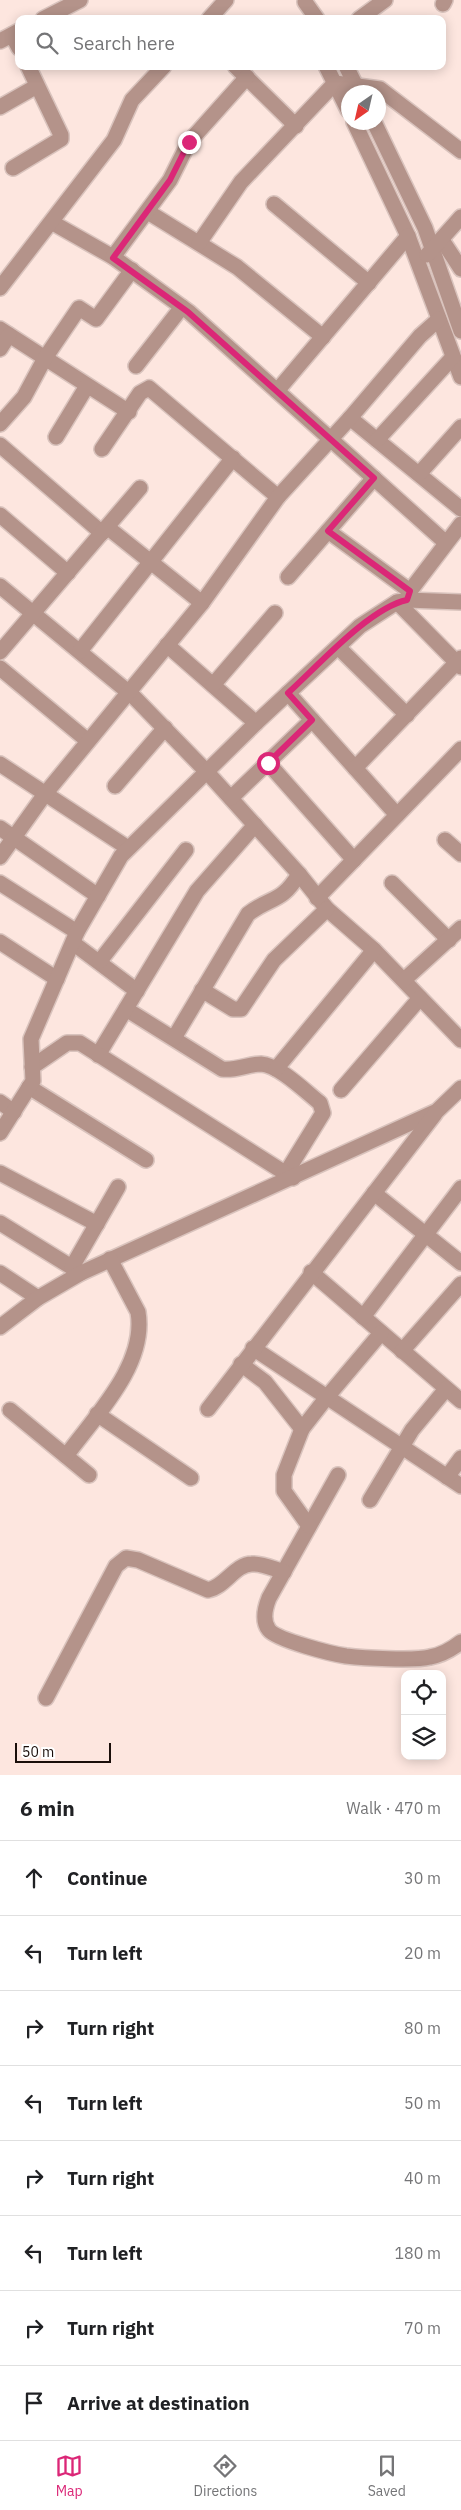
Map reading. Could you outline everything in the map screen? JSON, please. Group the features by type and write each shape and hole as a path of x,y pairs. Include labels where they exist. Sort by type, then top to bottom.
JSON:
{"street":[{"path":"51,15 80,0"},
{"path":"213,15 226,0"},
{"path":"364,15 385,0"},
{"path":"305,1 308,15"},
{"path":"305,1 315,15"},
{"path":"13,168 58,144 61,139 61,135 30,70"},
{"path":"0,288 53,223 114,140 132,100 160,70"},
{"path":"239,70 296,126"},
{"path":"328,70 341,94"},
{"path":"348,70 355,85"},
{"path":"113,258 170,180 189,142 246,78"},
{"path":"336,83 343,85"},
{"path":"199,243 241,182 336,83"},
{"path":"0,107 38,86"},
{"path":"386,94 461,151"},
{"path":"358,130 408,236 461,377"},
{"path":"378,130 418,212 437,244 461,270"},
{"path":"274,204 369,283"},
{"path":"148,212 237,267 323,337"},
{"path":"419,264 461,217"},
{"path":"53,223 132,270 182,307 445,542"},
{"path":"276,391 408,236"},
{"path":"437,244 461,331"},
{"path":"0,424 24,397 45,358 79,308 96,319 132,270"},
{"path":"136,366 182,307"},
{"path":"0,857 45,794 202,603 278,497 350,418 420,336 439,319"},
{"path":"0,349 5,332 129,412"},
{"path":"377,440 453,357"},
{"path":"56,437 88,386"},
{"path":"102,449 129,412 140,393 149,388 278,497"},
{"path":"350,418 461,508"},
{"path":"419,474 461,427"},
{"path":"0,446 104,530 150,562 202,603"},
{"path":"80,651 233,458"},
{"path":"288,577 374,478"},
{"path":"0,652 140,488"},
{"path":"0,515 68,573"},
{"path":"0,1133 33,1081 31,1039 75,938 121,856 256,723 360,626 405,598 445,542 461,524"},
{"path":"328,531 405,598 460,662 355,768"},
{"path":"0,586 128,692 165,728 299,874 322,904 374,950 461,1040"},
{"path":"405,598 461,602"},
{"path":"213,685 275,613"},
{"path":"167,645 256,723"},
{"path":"338,647 407,715"},
{"path":"0,668 88,741"},
{"path":"288,693 397,815"},
{"path":"231,798 312,720"},
{"path":"115,786 165,728"},
{"path":"202,990 233,1009 241,1009 274,960 322,904 354,860 460,753"},
{"path":"268,763 354,860"},
{"path":"0,764 128,848"},
{"path":"98,1055 197,891 255,825"},
{"path":"0,828 98,896"},
{"path":"445,840 461,854"},
{"path":"100,962 186,850"},
{"path":"174,1038 248,914 285,894 299,874"},
{"path":"0,883 75,938 100,962 137,991"},
{"path":"392,883 457,936 404,980"},
{"path":"0,942 58,979"},
{"path":"276,1069 374,950"},
{"path":"341,1090 420,998"},
{"path":"126,1008 222,1069 230,1070 263,1064 276,1069 323,1107 323,1113 289,1175"},
{"path":"32,1067 67,1043 73,1042 98,1055 289,1175"},
{"path":"29,1087 146,1160"},
{"path":"208,1408 437,1111 460,1091"},
{"path":"0,1102 14,1112"},
{"path":"0,1327 76,1270 110,1259 289,1175 437,1111"},
{"path":"0,1173 96,1224"},
{"path":"76,1270 96,1224 118,1187"},
{"path":"363,1317 461,1188"},
{"path":"374,1193 461,1263"},
{"path":"0,1223 76,1270"},
{"path":"66,1456 130,1368 139,1321 134,1301 110,1259"},
{"path":"311,1272 461,1402"},
{"path":"0,1273 38,1298"},
{"path":"402,1351 461,1284"},
{"path":"309,1526 284,1491 283,1483 302,1429 382,1333"},
{"path":"253,1348 461,1486"},
{"path":"241,1364 265,1382 302,1429"},
{"path":"370,1500 401,1446 420,1419 446,1389"},
{"path":"10,1410 89,1475"},
{"path":"97,1414 191,1478"},
{"path":"447,1477 461,1458"},
{"path":"338,1475 269,1598 264,1616 268,1629 278,1636 334,1653 356,1657 428,1658 444,1653 461,1642"},
{"path":"46,1698 116,1566 126,1558 138,1560 208,1590 220,1586 244,1565 257,1564 284,1572"}],"route":[{"path":"189,142 170,180 113,258 188,312 374,478 328,531 410,591 407,600 397,602 360,626 288,693 312,720 268,763"}]}
